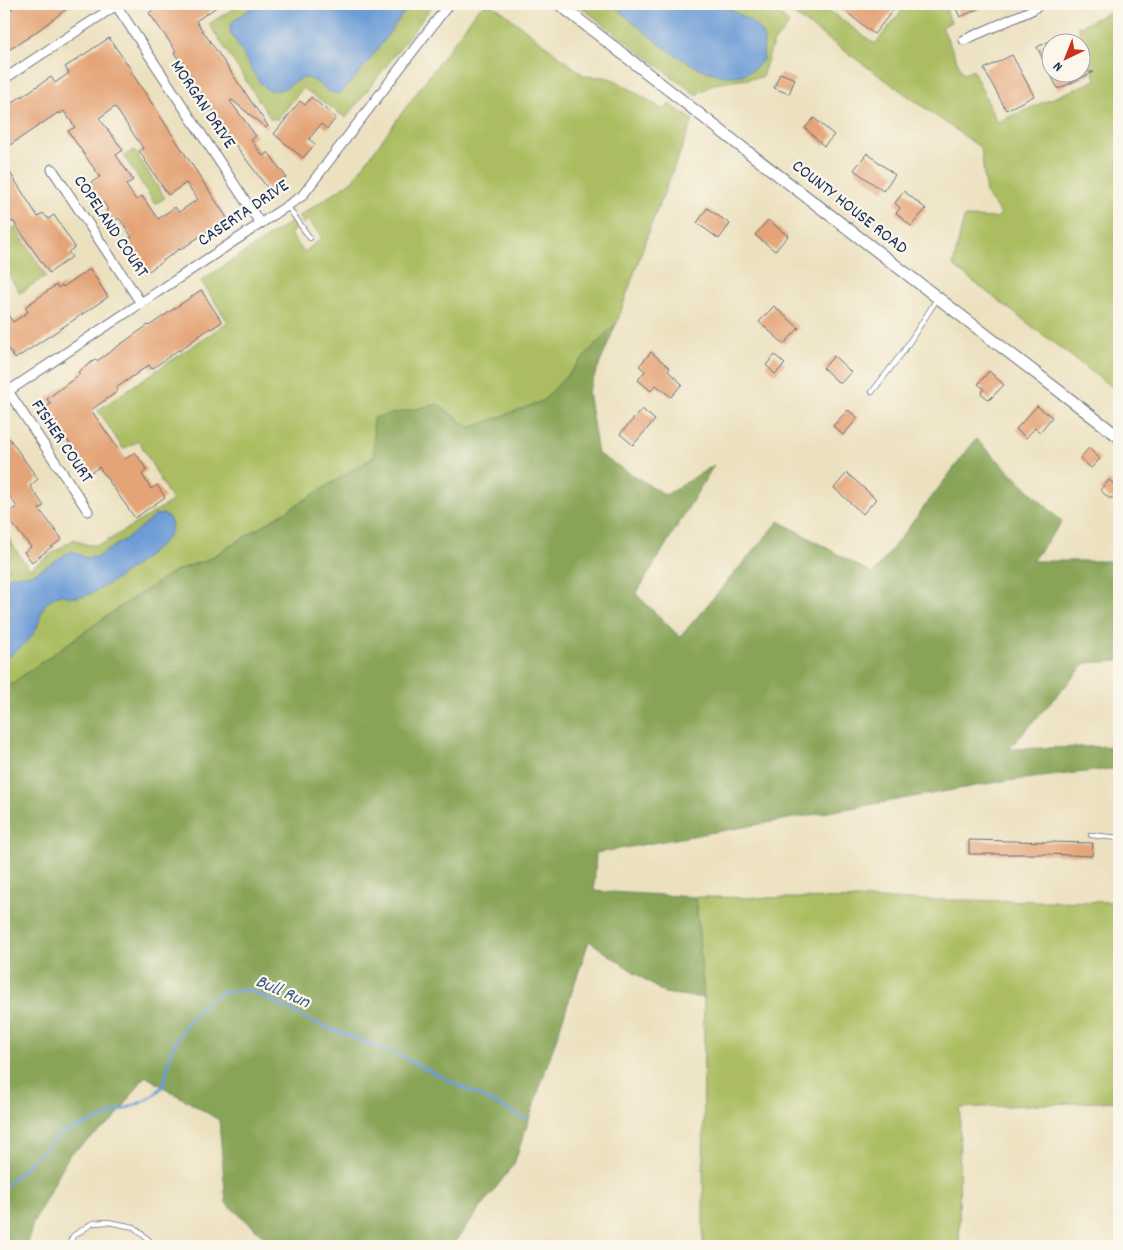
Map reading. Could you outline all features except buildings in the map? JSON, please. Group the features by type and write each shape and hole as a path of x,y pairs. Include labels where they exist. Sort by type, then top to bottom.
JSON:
{"street":[{"path":"4,79 117,4"},
{"name":"MORGAN DRIVE","path":"117,4 260,223"},
{"name":"CASERTA DRIVE","path":"5,390 141,303 298,198 308,189 449,4"},
{"name":"COUNTY HOUSE ROAD","path":"559,4 746,151 1119,436"},
{"path":"964,40 1032,10 1040,4"},
{"name":"COPELAND COURT","path":"52,169 141,303"},
{"name":"FISHER COURT","path":"5,390 88,511"}],"lane":[{"path":"287,206 310,238"},
{"path":"872,392 903,352 938,298"},
{"path":"1091,835 1119,838"},
{"path":"68,1246 72,1236 93,1223 108,1222 134,1227 153,1246"}],"green space":[{"path":"240,4 434,4 346,118 303,88 278,119 271,119 209,24"},
{"path":"577,4 770,4 789,24 773,43 762,77 713,84 696,95"},
{"path":"779,4 820,4 875,44 907,4 944,4 951,22 942,27 963,74 973,70 997,122 1096,80 1090,62 1090,32 1080,32 1078,27 1114,10 1114,4 1119,4 1119,387 1110,386 953,266 964,217 996,218 1001,214 986,194 981,148"},
{"path":"485,5 492,5 499,9 585,76 605,77 617,81 662,109 667,108 669,104 693,120 651,225 617,322 543,401 470,428 438,404 374,457 209,559 175,571 118,608 4,689 4,572 10,568 4,558 4,532 29,569 74,539 89,545 104,543 172,501 139,441 123,449 98,410 228,322 201,281 292,221 297,228 290,234 304,252 322,238 308,220 303,224 298,217 352,181 478,9"},
{"path":"134,150 165,198 155,204 124,156"},
{"path":"15,227 46,276 20,293 4,268 4,234"},
{"path":"617,322 588,392 598,454 666,495 714,465 636,594 680,637 779,521 873,574 976,439 1062,522 1032,561 1119,561 1119,661 1086,663 1009,749 1119,746 1119,768 998,782 596,853 594,891 696,897 704,998 664,993 589,941 514,1164 454,1243 454,1246 275,1246 226,1203 219,1120 145,1076 114,1120 69,1155 33,1223 27,1246 4,1246 4,689 118,608 175,571 209,559 374,457 373,418 438,404 470,428 543,401"},
{"path":"696,897 1119,902 1119,1101 960,1108 959,1246 703,1246 704,998"}],"water":[{"path":"257,4 410,4 369,61 341,93 336,93 307,78 300,79 279,90 269,90 258,80 231,34 230,26 233,21"},
{"path":"612,4 721,4 749,20 761,31 764,39 763,60 747,73 728,76 707,71 663,46"},
{"path":"163,514 169,518 172,525 166,539 159,546 127,572 102,588 83,596 77,597 60,594 52,599 43,607 37,627 30,638 4,660 4,580 14,575 27,575 37,572 71,551 87,558 97,557 129,537 156,515"}],"waterway":[{"name":"Bull Run","path":"4,1187 59,1135 145,1101 154,1095 164,1085 171,1050 184,1027 196,1012 213,997 222,992 248,990 258,994 313,1022 396,1054 526,1119"}]}
